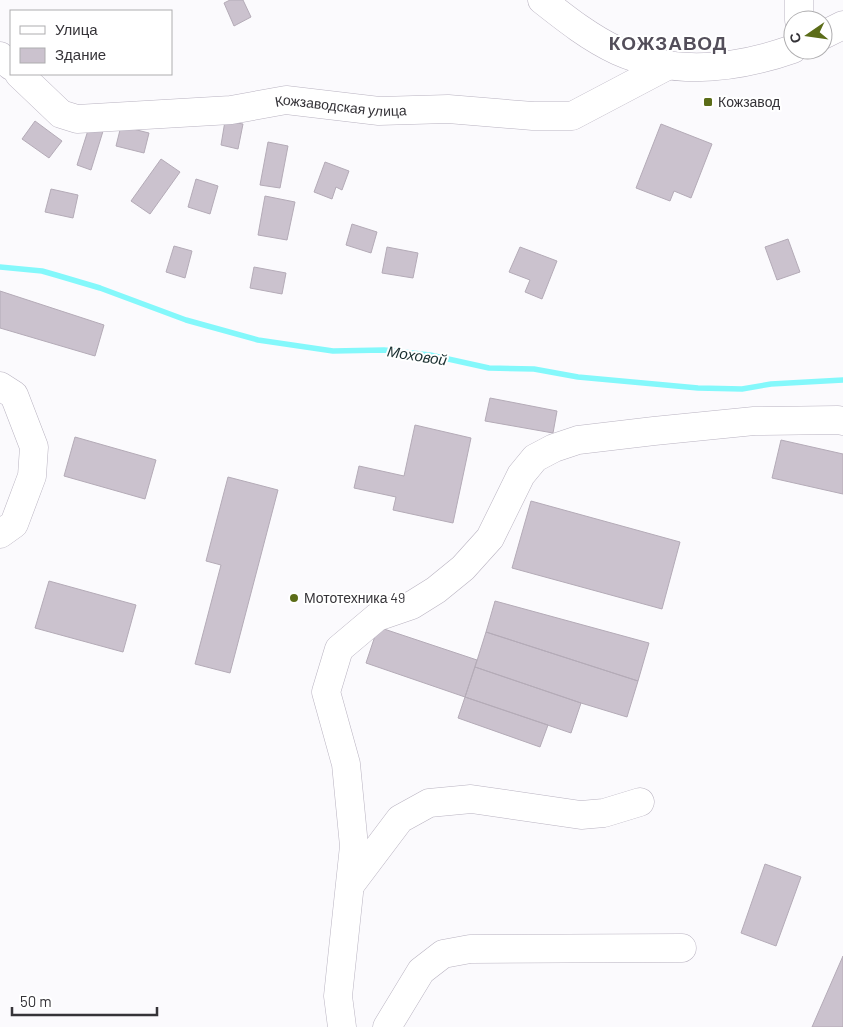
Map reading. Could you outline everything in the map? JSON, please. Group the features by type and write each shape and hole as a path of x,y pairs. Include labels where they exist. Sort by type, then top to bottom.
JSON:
{"street":[{"path":"542,0 590,36 639,59 667,66 714,68 771,57 783,53"},
{"path":"0,56 10,65"},
{"name":"Кожзаводская улица","path":"20,75 61,114 77,119 231,110 286,100 380,111 448,109 533,116 572,116 667,66"},
{"path":"0,386 14,395 34,447 32,476 14,524 0,534"},
{"path":"342,1027 338,996 354,846 346,764 326,692 339,649 378,617 412,604 436,590 463,568 490,538 521,475 535,458 554,448 578,440 644,432 754,422 843,421"},
{"path":"350,886 400,819 429,803 472,799 581,815 604,814 640,802"},
{"path":"388,1027 420,971 443,954 470,949 682,948"}],"building":[{"path":"230,0 243,0 251,17 234,26 224,3"},
{"path":"35,121 62,141 49,158 22,139"},
{"path":"225,121 243,124 238,149 221,145"},
{"path":"90,124 104,128 91,170 77,165"},
{"path":"661,124 712,144 691,198 674,191 670,201 636,188"},
{"path":"121,126 149,133 144,153 116,146"},
{"path":"268,142 288,146 280,188 260,185"},
{"path":"161,159 180,172 150,214 131,201"},
{"path":"325,162 349,171 342,190 336,187 332,199 314,192"},
{"path":"196,179 218,186 210,214 188,207"},
{"path":"51,189 78,195 73,218 45,212"},
{"path":"265,196 295,202 287,240 258,235"},
{"path":"352,224 377,232 371,253 346,245"},
{"path":"788,239 800,272 777,280 765,247"},
{"path":"174,246 192,251 185,278 166,272"},
{"path":"387,247 418,253 413,278 382,273"},
{"path":"520,247 557,261 542,299 525,292 530,280 509,272"},
{"path":"254,267 286,273 282,294 250,288"},
{"path":"0,291 104,325 95,356 0,328"},
{"path":"490,398 557,411 553,433 485,421"},
{"path":"415,425 471,438 453,523 393,510 396,497 354,488 359,466 404,476"},
{"path":"75,437 156,460 145,499 64,476"},
{"path":"781,440 843,454 843,494 772,478"},
{"path":"228,477 278,490 230,673 195,664 221,565 206,561"},
{"path":"531,501 680,542 662,609 512,568"},
{"path":"49,581 136,605 123,652 35,628"},
{"path":"495,601 649,643 638,681 486,632"},
{"path":"378,627 477,660 465,697 366,663"},
{"path":"486,632 638,681 627,717 475,667"},
{"path":"475,667 581,703 571,733 465,697"},
{"path":"465,697 548,725 540,747 458,718"},
{"path":"765,864 801,877 776,946 741,933"},
{"path":"843,956 843,1027 812,1027"}],"waterway":[{"name":"Моховой","path":"0,267 42,271 100,288 186,320 258,340 333,351 384,350 430,355 489,368 534,369 578,377 698,388 742,389 771,384 843,380"}],"place":[{"name":"Кожзавод","path":"708,102"},
{"name":"Мототехника 49","path":"294,598"}],"district":[{"name":"КОЖЗАВОД","path":"668,43"}]}
